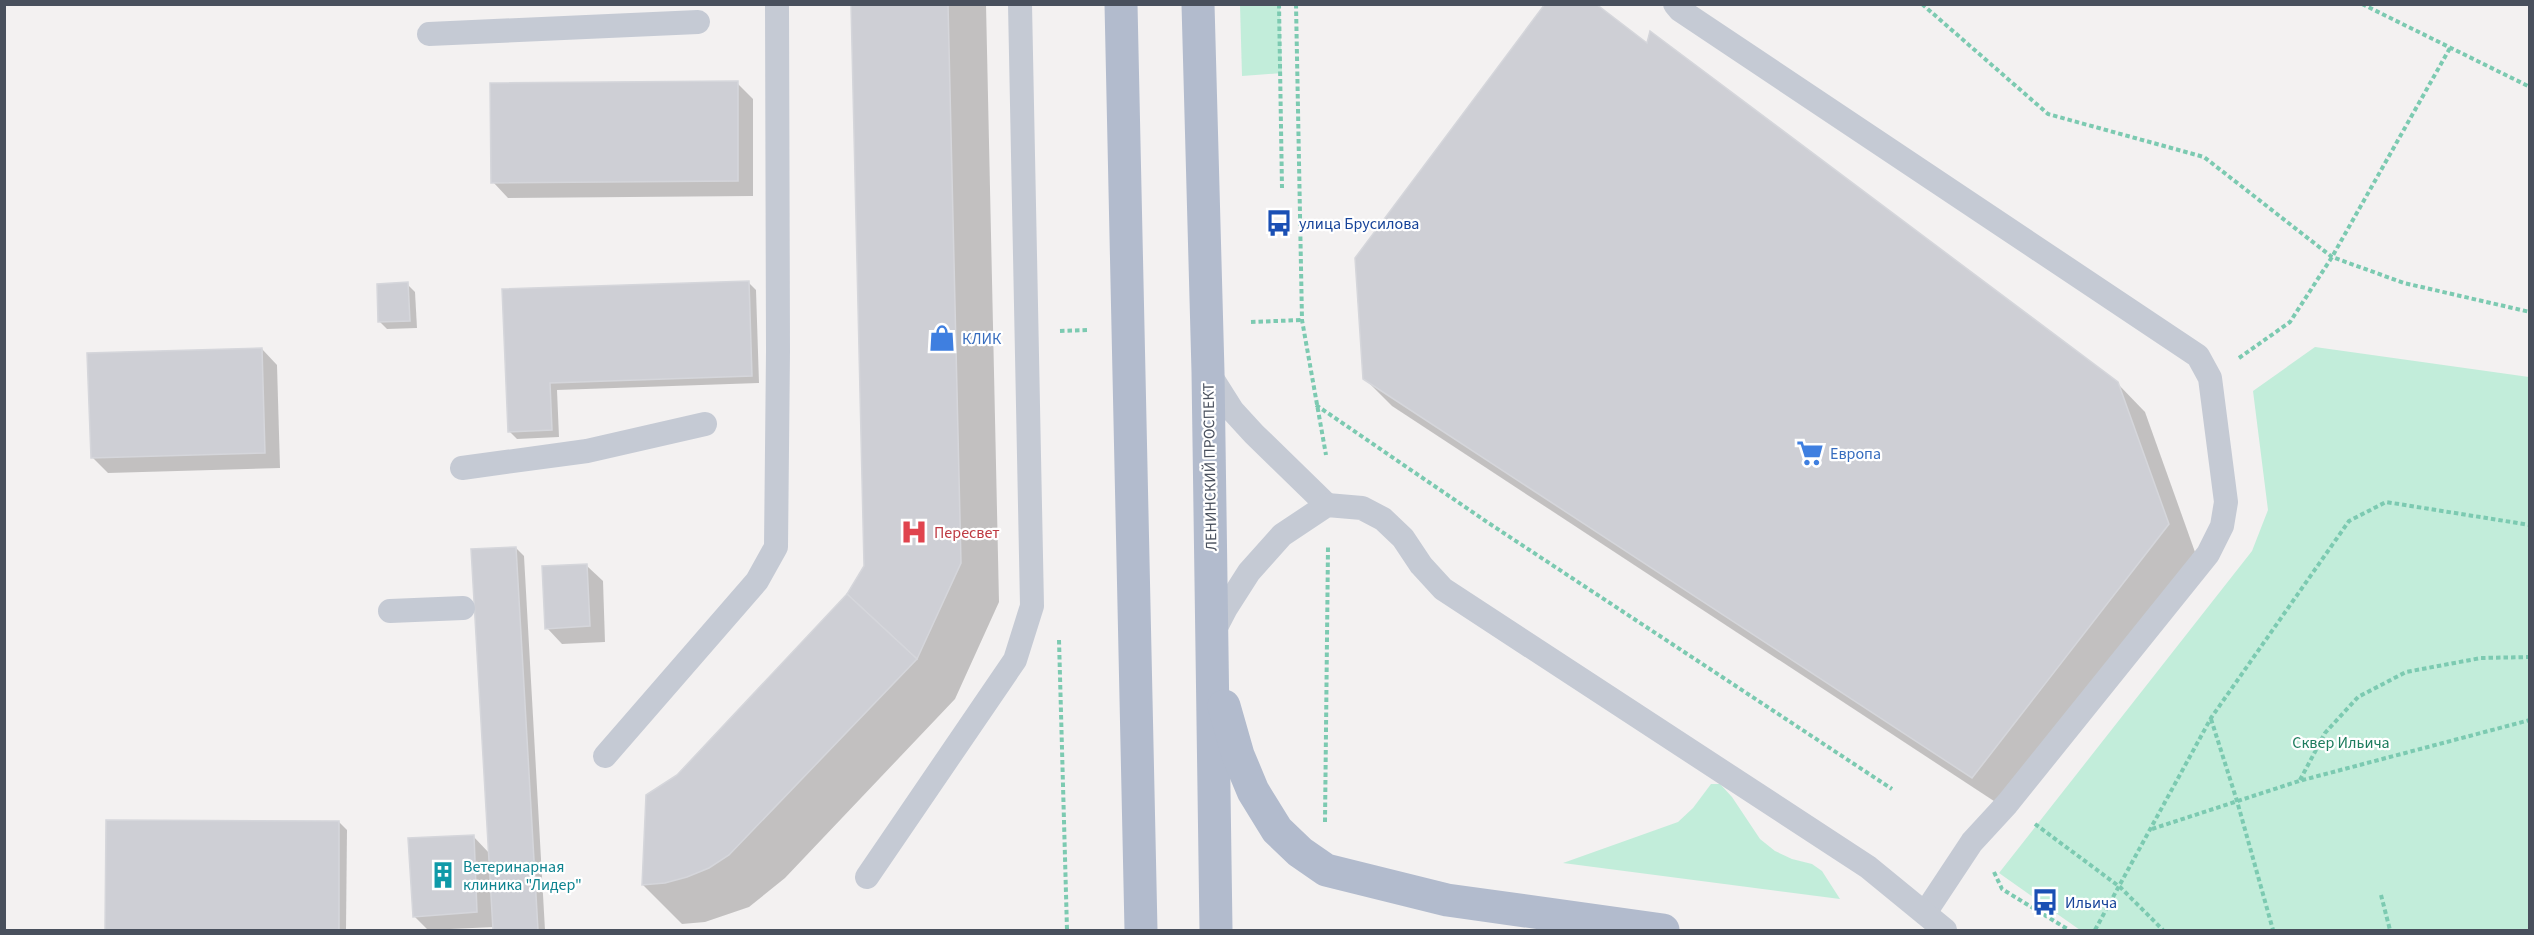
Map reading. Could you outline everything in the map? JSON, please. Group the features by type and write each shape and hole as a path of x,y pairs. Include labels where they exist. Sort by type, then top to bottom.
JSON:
{"main road":[{"path":"1121,4 1141,930"},
{"name":"ЛЕНИНСКИЙ ПРОСПЕКТ","path":"1198,4 1208,372 1216,930"},
{"path":"1212,651 1238,755 1252,791 1277,830 1300,852 1326,870 1447,900 1663,930"}],"lane":[{"path":"605,756 757,581 776,547 777,4"},
{"path":"867,877 1014,660 1032,606 1020,4"},
{"path":"1675,4 1680,10 2198,356 2210,378 2226,502 2222,526 2208,554 2007,804 1972,842 1925,913"},
{"path":"429,34 698,22"},
{"path":"1208,372 1233,410 1254,434 1327,505"},
{"path":"462,468 587,451 705,424"},
{"path":"1212,651 1226,608 1249,572 1282,535 1327,505 1362,508 1383,519 1403,538 1421,565 1443,589 1868,867 1945,930"},
{"path":"390,611 463,608"}],"path":[{"path":"1279,4 1282,188"},
{"path":"1296,4 1302,320 1326,458"},
{"path":"1922,4 2048,114 2204,157 2332,256 2404,283 2529,312"},
{"path":"2362,4 2529,87"},
{"path":"2210,378 2290,322 2332,256 2450,48"},
{"path":"1251,322 1302,320"},
{"path":"1052,331 1095,330"},
{"path":"1316,405 1497,528 1892,789"},
{"path":"2095,930 2211,718 2349,521 2386,502 2529,525"},
{"path":"1325,828 1328,542"},
{"path":"2299,781 2325,733 2358,697 2367,692 2406,672 2481,658 2529,657"},
{"path":"2211,718 2273,930"},
{"path":"2151,829 2299,781 2529,720"},
{"path":"2007,804 2120,887 2163,930"},
{"path":"1972,842 1984,851 2002,889 2069,930"},
{"path":"2381,895 2390,930"}],"green space":[{"path":"1240,5 1280,5 1282,73 1242,76"},
{"name":"Сквер Ильича","path":"2315,347 2529,377 2529,930 2080,930 1999,873 2252,551 2268,510 2253,391"},
{"path":"1711,784 1720,784 1732,797 1760,839 1775,851 1792,859 1812,864 1822,871 1840,899 1563,863 1678,822 1693,808"}],"building":[{"path":"851,4 948,4 961,563 917,659 847,594 864,566"},
{"name":"Европа","path":"1545,4 1596,4 1647,43 1650,31 2118,382 2169,524 1972,778 1363,379 1355,258"},
{"path":"738,81 738,181 491,183 490,83"},
{"path":"749,281 752,376 550,383 552,430 508,432 502,289"},
{"path":"408,282 410,321 378,322 377,284"},
{"path":"262,348 265,453 91,458 87,353"},
{"path":"516,547 538,930 493,930 471,549"},
{"path":"587,564 590,626 545,629 542,566"},
{"path":"847,594 917,659 729,855 709,868 687,877 665,883 642,885 646,795 677,775"},
{"path":"106,820 339,821 339,930 105,930"},
{"name":"Ветеринарная клиника \"Лидер\"","path":"474,835 477,912 413,917 408,838"}],"place":[{"name":"улица Брусилова","path":"1279,223"},
{"name":"КЛИК","path":"942,338"},
{"name":"Европа","path":"1810,453"},
{"name":"Пересвет","path":"914,532"},
{"name":"Ветеринарная клиника \"Лидер\"","path":"443,875"},
{"name":"Ильича","path":"2045,902"}]}
